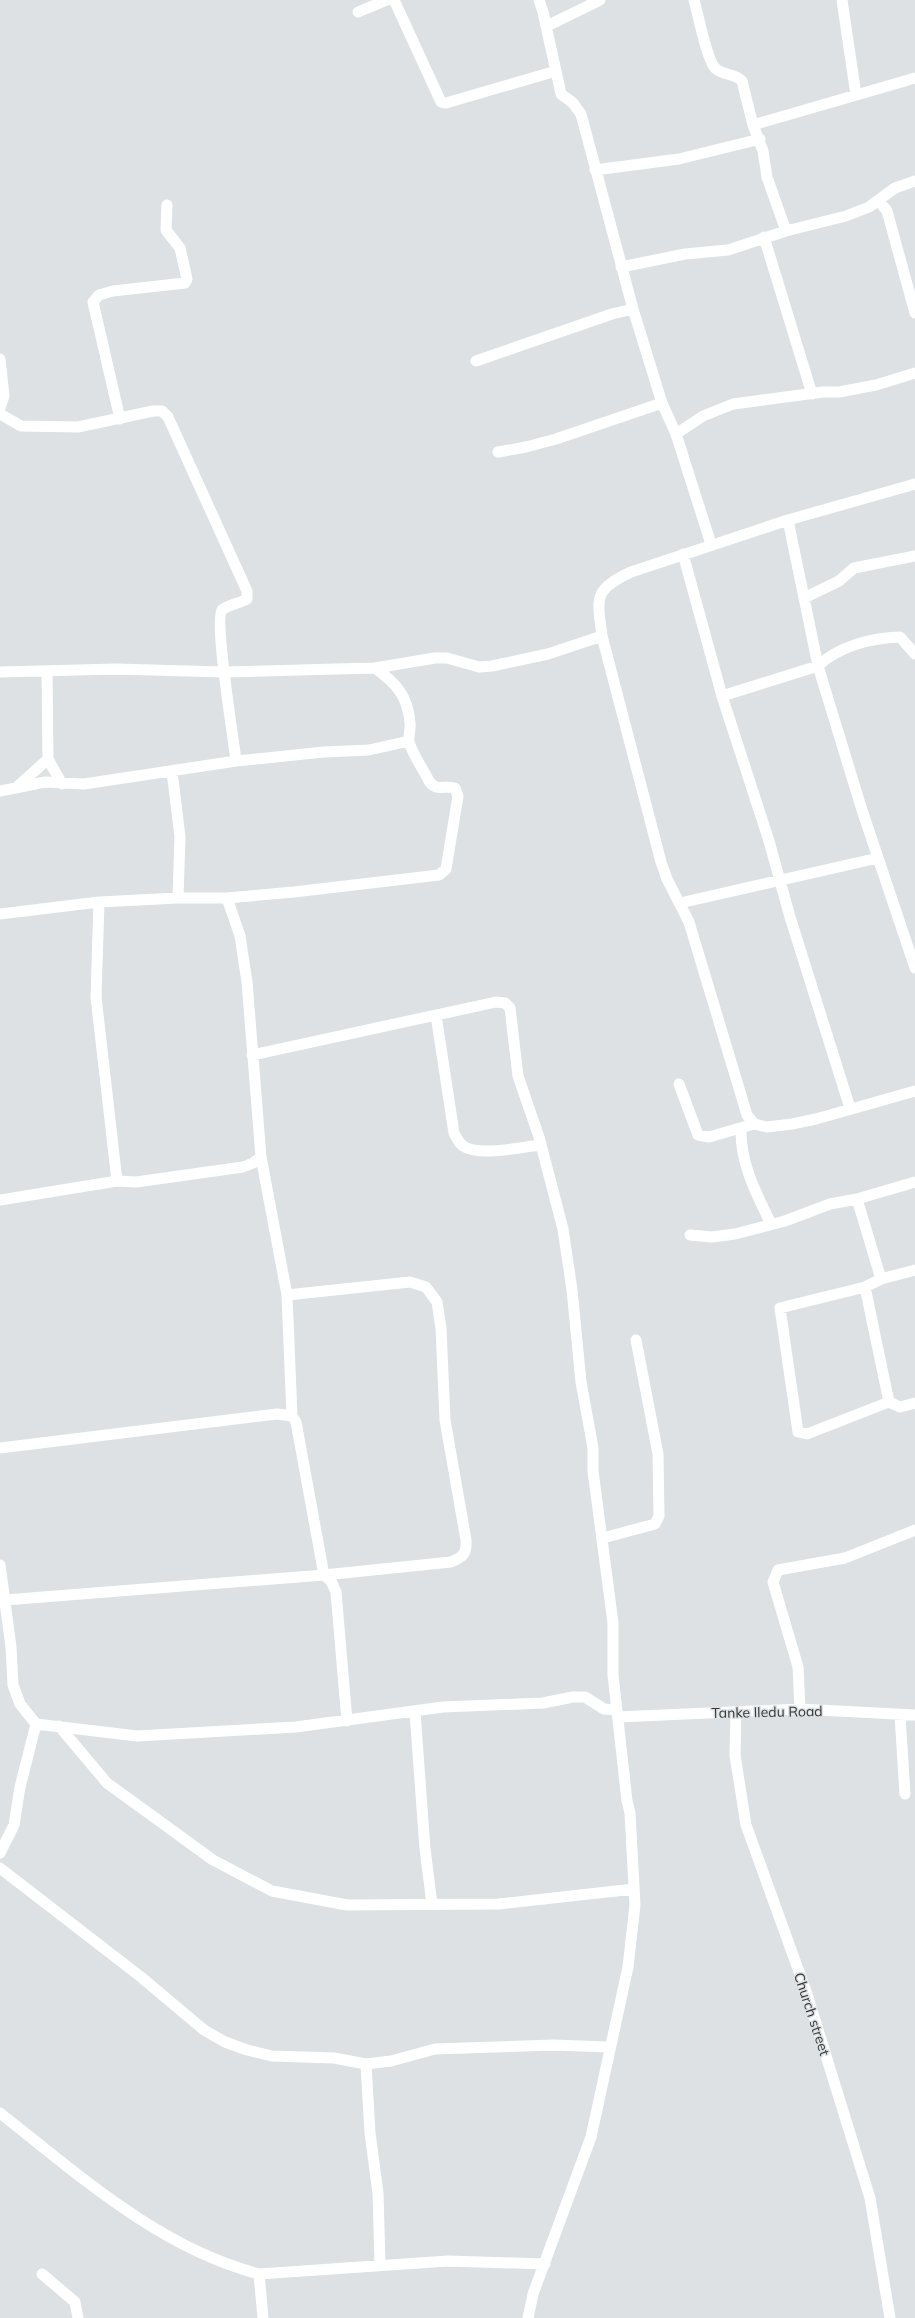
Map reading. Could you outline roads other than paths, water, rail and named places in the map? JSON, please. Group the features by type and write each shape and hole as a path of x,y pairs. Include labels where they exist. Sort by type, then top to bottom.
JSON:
{"street":[{"path":"358,12 387,0"},
{"path":"394,0 441,102 446,103 556,71"},
{"path":"539,0 547,26 561,94 573,103 581,114 633,309 662,403 676,434 711,544"},
{"path":"547,26 600,0"},
{"path":"694,0 712,64 723,74 739,77 742,81 754,125 760,139 767,177 786,231"},
{"path":"842,0 856,95"},
{"path":"754,125 915,78"},
{"path":"595,170 679,159 760,139"},
{"path":"621,266 685,254 728,250 764,237 846,216 879,201 895,188 915,181"},
{"path":"879,201 887,211 911,278 915,313"},
{"path":"120,419 93,302 99,295 113,291 185,283 188,279 182,253 166,230 167,204"},
{"path":"764,237 812,394"},
{"path":"476,361 612,314 633,309"},
{"path":"0,359 4,396 0,408"},
{"path":"676,434 703,416 734,404 855,389 915,373"},
{"path":"498,452 526,447 556,439 662,403"},
{"path":"0,414 21,426 78,427 153,411 162,411 168,417 247,591 247,599 222,611 220,617 224,672 236,761"},
{"path":"754,1124 747,1115 728,1055 714,1001 680,903 667,879 661,862 602,636 599,610 602,591 611,581 631,572 711,544 788,520 915,484"},
{"path":"788,520 818,666 878,858 915,968"},
{"path":"683,554 722,696 850,1108"},
{"path":"804,598 839,581 854,568 915,556"},
{"path":"0,672 138,669 224,672 375,668 435,658 447,658 479,667 492,666 548,654 602,636"},
{"path":"722,696 818,666 828,656 844,648 890,637 900,637 915,654"},
{"path":"0,914 99,902 178,898 227,898 439,875 446,869 458,796 455,788 449,787 438,789 433,787 409,741 410,724 407,708 399,690 393,680 375,668"},
{"path":"47,671 48,759 62,784"},
{"path":"0,791 18,786 45,782 84,784 236,761 324,752 369,750 409,741"},
{"path":"18,786 48,759"},
{"path":"172,771 180,836 178,898"},
{"path":"680,903 780,879 878,858"},
{"path":"227,898 240,936 248,982 252,1055 261,1158 287,1295 292,1416 296,1422 324,1575 331,1581 336,1592 347,1721"},
{"path":"99,902 96,997 117,1181"},
{"path":"252,1055 496,1002 505,1003 510,1008 518,1076 541,1145 563,1229 572,1290 580,1382 592,1448 593,1471 613,1623 613,1675 627,1801 630,1813 635,1905 628,1967 591,2137 533,2294 528,2318"},
{"path":"436,1015 454,1133 461,1145 471,1150 492,1151 541,1145"},
{"path":"679,1084 698,1135 709,1137 754,1124 767,1127 816,1119 850,1108 915,1091"},
{"path":"741,1128 741,1145 745,1164 771,1224"},
{"path":"0,1200 117,1181 136,1182 243,1166 253,1163 261,1158"},
{"path":"690,1235 712,1237 735,1234 785,1221 830,1204 915,1182"},
{"path":"857,1198 881,1279"},
{"path":"915,1270 881,1279 865,1287 780,1308 798,1432 807,1434 889,1402 900,1407 915,1403"},
{"path":"4,1600 324,1575 450,1562 463,1557 467,1550 445,1420 441,1328 437,1302 426,1287 410,1282 287,1295"},
{"path":"865,1287 889,1402"},
{"path":"603,1538 654,1524 659,1516 658,1454 636,1340"},
{"path":"0,1448 277,1414 292,1416"},
{"path":"800,1709 798,1667 773,1582 778,1570 845,1558 915,1530"},
{"path":"0,1565 13,1685 20,1704 36,1724 20,1787 14,1825 0,1853"},
{"name":"Tanke Iledu Road","path":"36,1724 137,1736 296,1727 443,1707 543,1703 573,1697 585,1697 604,1709 618,1714 736,1712 800,1709 915,1715"},
{"path":"415,1712 425,1849 432,1904"},
{"name":"Church street","path":"736,1712 735,1755 746,1824 806,1991 870,2198 890,2318"},
{"path":"900,1715 905,1794"},
{"path":"59,1726 107,1783 213,1860 272,1891 347,1905 499,1904 634,1889"},
{"path":"0,1868 141,1977 204,2030 225,2042 272,2056 334,2058 366,2064 391,2061 435,2049 553,2045 610,2047"},
{"path":"366,2064 370,2133 378,2193 380,2264"},
{"path":"0,2113 134,2216 183,2245 259,2274 448,2260 545,2264"},
{"path":"42,2274 75,2302 78,2318"},
{"path":"259,2274 263,2318"}]}
